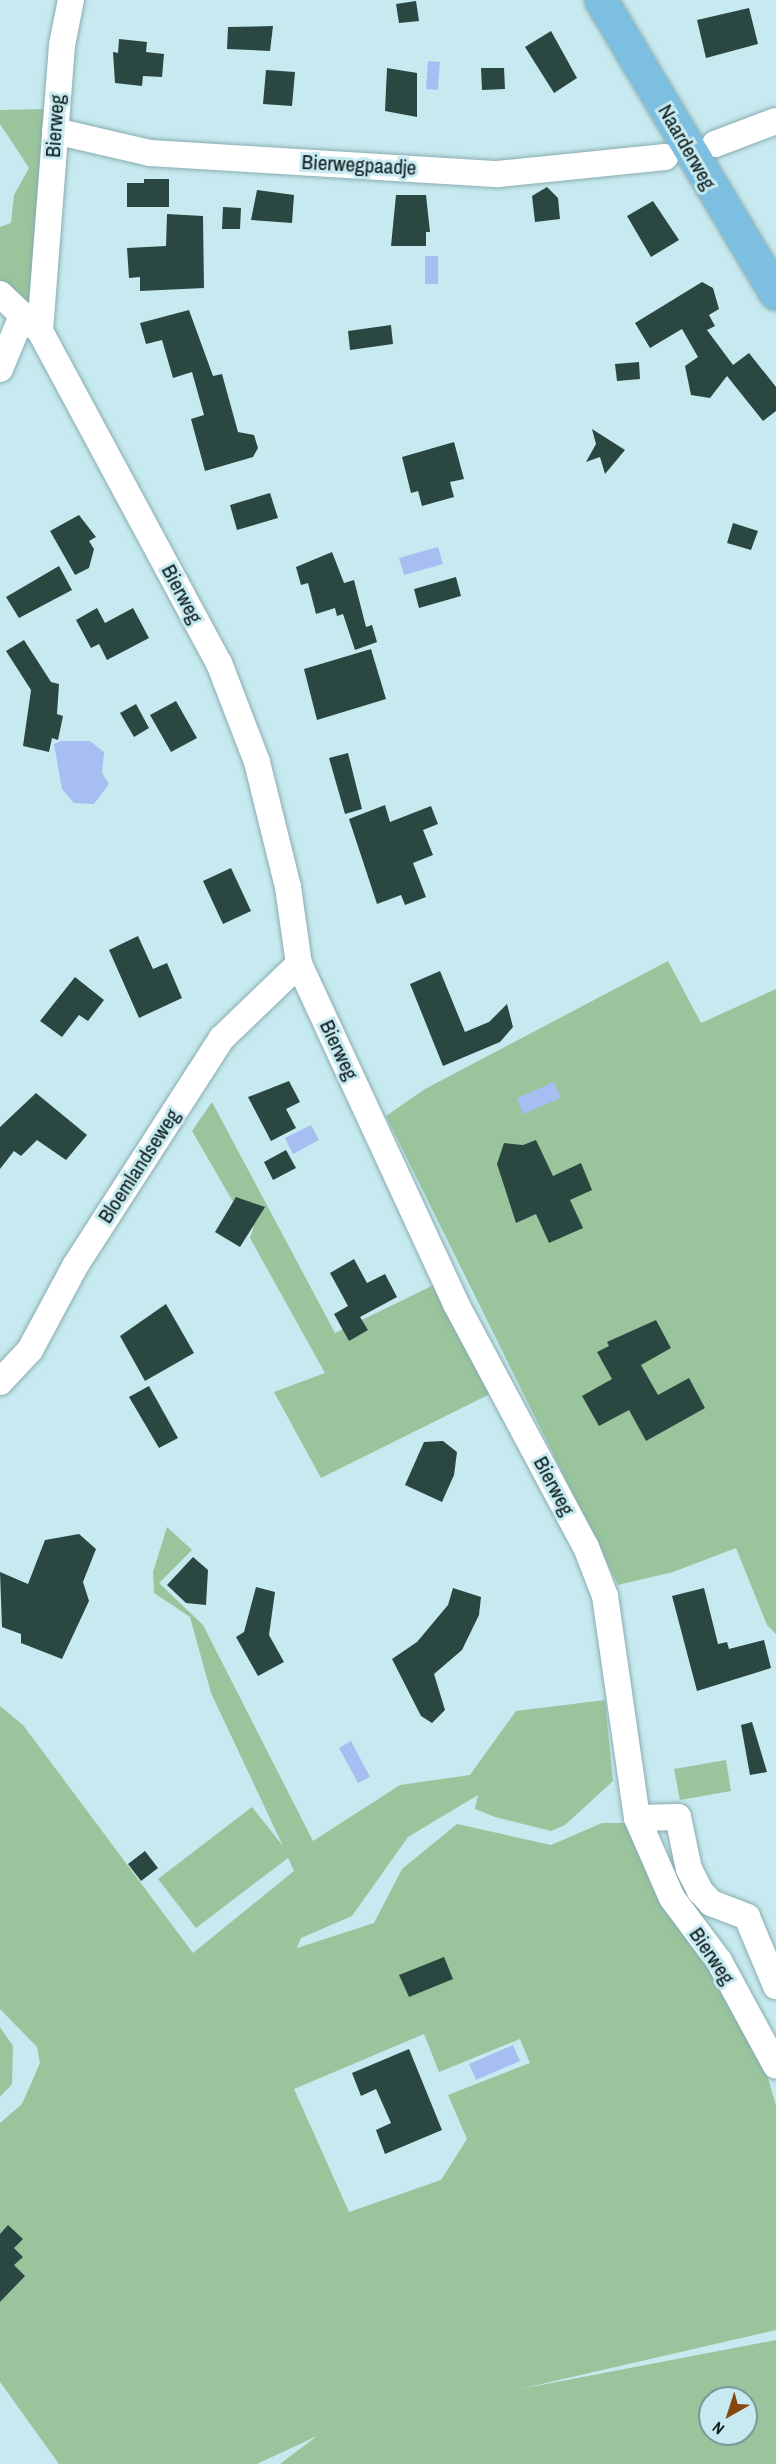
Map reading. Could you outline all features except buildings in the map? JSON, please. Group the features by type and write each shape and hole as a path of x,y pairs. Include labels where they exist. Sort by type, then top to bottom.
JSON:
{"main road":[{"name":"Naarderweg","path":"601,0 776,294"}],"street":[{"name":"Bierweg","path":"71,0 31,323 219,663 257,762 288,887 299,964 456,1304 586,1547 605,1596 637,1818 672,1898 719,1961 776,2066"},
{"path":"716,144 776,121"},
{"name":"Bierwegpaadje","path":"55,131 150,153 498,174 665,157"},
{"path":"0,294 31,323 0,369"},
{"name":"Bloemlandseweg","path":"0,1382 30,1350 75,1266 222,1038 299,964"},
{"path":"637,1818 678,1817 689,1869 700,1891 711,1903 747,1917 776,1986"}],"green space":[{"path":"46,109 32,311 0,289 0,227 11,223 14,195 29,168 0,124 0,110"},
{"path":"668,961 701,1023 776,989 776,1634 767,1625 736,1548 673,1572 618,1585 386,1116 425,1089"},
{"path":"212,1102 335,1333 442,1281 498,1390 321,1478 274,1392 325,1373 250,1238 254,1226 243,1219 192,1131"},
{"path":"167,1527 192,1550 159,1583 203,1625 313,1841 400,1785 470,1775 516,1711 605,1700 613,1781 565,1825 551,1831 495,1817 475,1809 478,1795 408,1837 352,1916 301,1938 297,1948 374,1923 402,1869 457,1824 551,1845 602,1823 630,1823 753,2028 776,2105 776,2330 520,2389 776,2340 776,2464 280,2464 317,2436 257,2464 59,2464 0,2382 0,2123 22,2104 40,2063 37,2047 0,2009 0,1706 23,1725 193,1953 294,1871 288,1858 196,1928 158,1879 252,1807 283,1846 211,1693 190,1617 154,1593 153,1572","holes":["424,2034 439,2072 520,2039 530,2063 448,2095 467,2139 441,2180 349,2212 294,2089"]},
{"path":"726,1760 731,1791 680,1800 674,1769"},
{"path":"0,2027 13,2046 12,2084 0,2097"}],"water":[{"path":"428,61 440,62 438,90 426,89"},
{"path":"425,256 438,256 438,284 425,284"},
{"path":"438,547 443,564 404,575 399,558"},
{"path":"61,741 90,741 104,752 102,773 109,784 94,804 74,803 62,789 54,744"},
{"path":"554,1082 561,1098 523,1114 517,1098"},
{"path":"311,1125 319,1140 293,1154 285,1138"},
{"path":"351,1741 370,1777 358,1783 339,1748"},
{"path":"513,2045 520,2061 476,2080 469,2064"}]}
